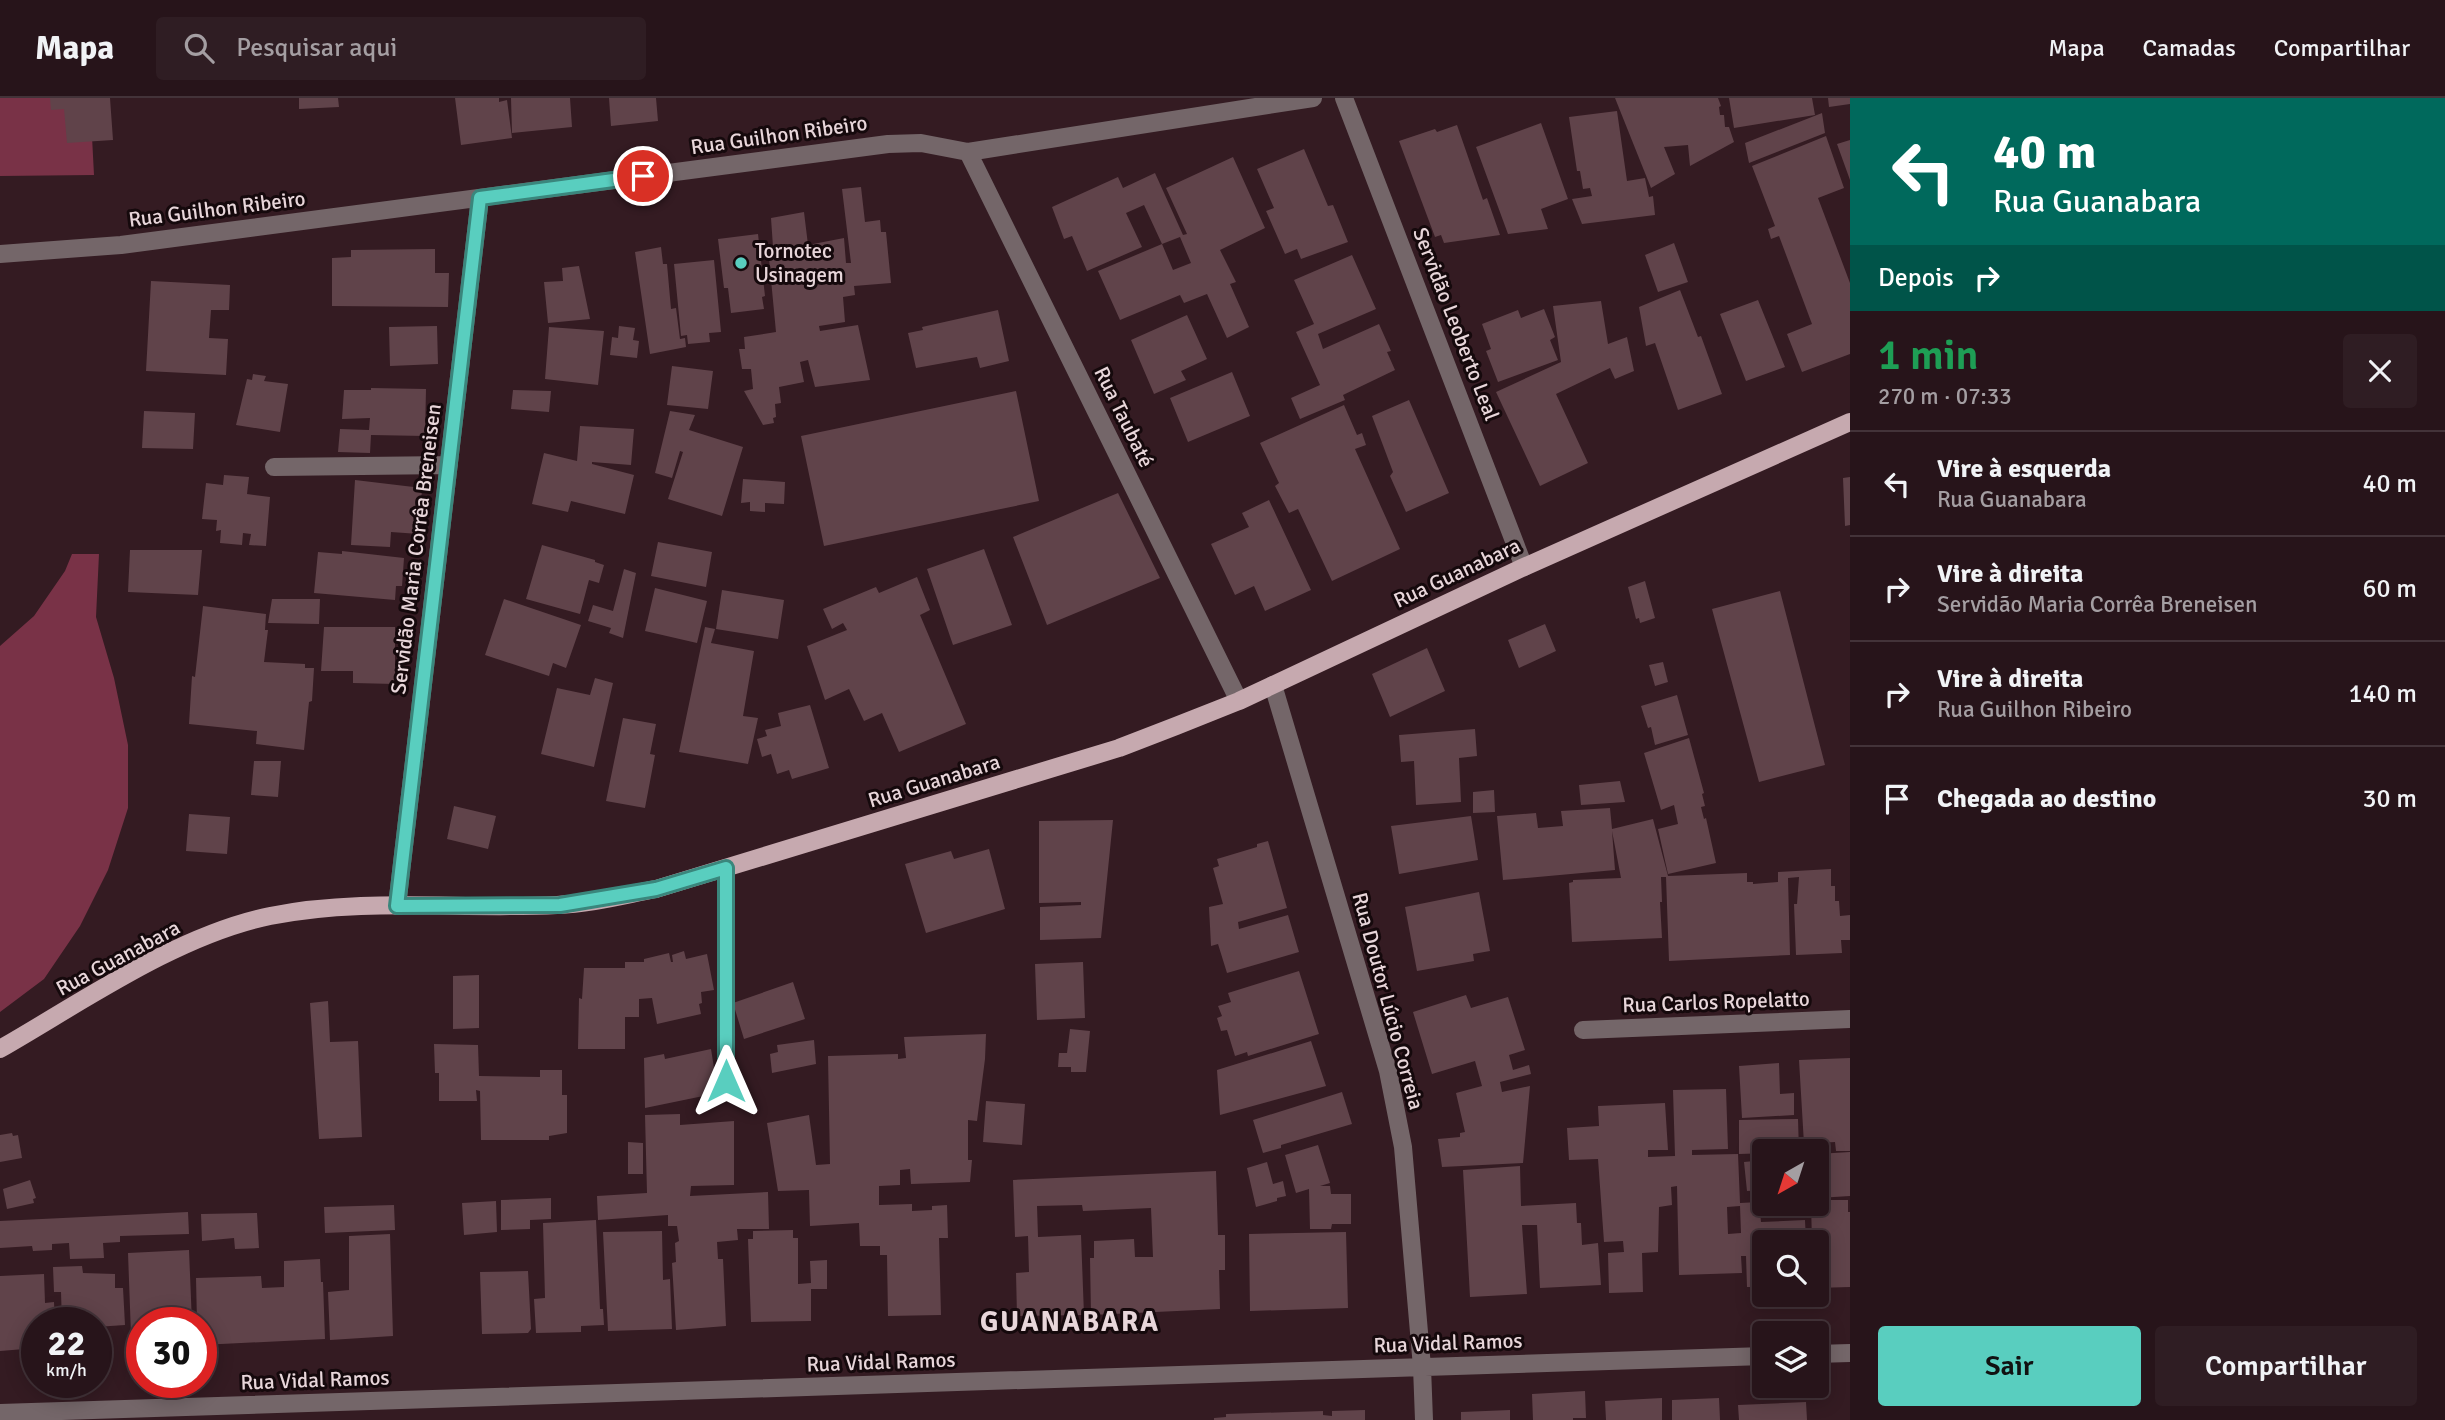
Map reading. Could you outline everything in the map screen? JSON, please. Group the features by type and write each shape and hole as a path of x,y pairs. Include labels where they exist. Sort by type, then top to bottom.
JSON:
{"main road":[{"name":"Rua Guanabara","path":"0,1049 150,962 231,928 268,917 303,911 397,906 560,905 656,889 1119,748 1239,701 1524,566 1850,422"}],"street":[{"name":"Rua Guilhon Ribeiro","path":"0,254 121,245 888,144 921,143 968,152 1313,98"},
{"name":"Servidão Leoberto Leal","path":"1344,98 1524,566"},
{"name":"Rua Taubaté","path":"968,152 1239,701"},
{"name":"Servidão Maria Corrêa Breneisen","path":"397,906 480,198"},
{"path":"274,467 449,465"},
{"name":"Rua Doutor Lúcio Correia","path":"1273,685 1388,1072 1403,1147 1424,1420"},
{"path":"726,868 726,1081"},
{"name":"Rua Carlos Ropelatto","path":"1583,1030 1850,1019"},
{"path":"1829,1354 1850,1353"},
{"name":"Rua Vidal Ramos","path":"0,1413 301,1412 1752,1356"}],"shaded area":[{"path":"0,98 90,98 94,175 0,176"},
{"path":"72,554 99,554 96,617 114,678 128,745 128,808 108,870 80,926 44,979 0,1012 0,646 34,616 65,571"}],"building":[{"path":"50,98 110,98 113,140 67,143 64,109 51,110"},
{"path":"299,98 338,98 339,107 299,109"},
{"path":"455,98 499,98 499,102 507,100 512,138 461,145"},
{"path":"511,98 570,98 572,127 512,133"},
{"path":"609,98 656,98 658,121 611,126"},
{"path":"1615,98 1718,98 1720,115 1724,115 1725,127 1729,127 1734,142 1690,166 1688,145 1664,147 1675,174 1651,188"},
{"path":"1729,98 1812,98 1815,115 1734,128"},
{"path":"1828,98 1850,98 1850,104 1829,107"},
{"path":"1617,111 1627,181 1645,178 1649,197 1653,196 1655,215 1582,224 1572,199 1592,196 1590,188 1583,189 1580,171 1577,171 1569,117"},
{"path":"1822,113 1825,133 1749,163 1745,143"},
{"path":"1541,123 1568,199 1541,209 1548,229 1508,234 1476,147"},
{"path":"1457,125 1483,200 1487,198 1500,235 1444,243 1441,235 1435,237 1399,141"},
{"path":"1826,136 1844,188 1818,198 1850,283 1850,354 1802,372 1787,334 1812,324 1779,236 1771,239 1768,229 1775,226 1752,166"},
{"path":"1850,140 1850,180 1837,144"},
{"path":"1304,149 1328,206 1333,205 1348,242 1301,259 1297,249 1285,254 1266,211 1274,208 1257,169"},
{"path":"1233,157 1265,228 1220,250 1236,282 1230,284 1249,327 1227,338 1207,294 1184,303 1180,295 1120,320 1098,271 1162,244 1144,205 1126,213 1142,247 1087,271 1072,236 1064,239 1052,207 1118,177 1123,188 1155,173 1183,235 1187,234 1166,188","holes":["1180,237 1191,263 1173,270 1162,244"]},
{"path":"861,187 865,222 880,220 881,232 886,232 891,283 854,286 855,295 843,297 845,322 819,326 820,331 858,325 870,380 815,387 808,360 800,362 804,382 779,387 781,403 775,404 774,423 763,425 744,391 753,389 751,369 742,369 739,349 745,349 744,337 776,332 768,248 773,247 771,218 804,212 808,245 844,238 846,263 851,263 842,189"},
{"name":"Tornotec Usinagem","path":"758,234 764,309 731,313 728,288 724,288 718,239"},
{"path":"1674,243 1688,282 1658,292 1645,255"},
{"path":"661,247 663,264 667,264 671,309 676,308 680,339 685,338 686,347 650,354 635,252"},
{"path":"435,249 435,273 449,273 448,307 332,306 332,258 351,257 351,250"},
{"path":"1352,255 1376,309 1318,334 1323,349 1379,324 1391,351 1387,352 1395,370 1343,395 1345,400 1300,419 1291,398 1320,385 1296,332 1314,324 1294,280"},
{"path":"714,260 721,332 709,333 710,342 688,344 687,335 681,336 674,264"},
{"path":"579,266 590,319 548,323 544,282 563,281 562,268"},
{"path":"151,281 230,285 229,310 211,310 209,338 228,339 226,375 146,371"},
{"path":"1680,290 1698,337 1701,336 1722,394 1678,410 1655,343 1646,346 1639,307"},
{"path":"1758,300 1785,367 1746,381 1720,314"},
{"path":"1601,301 1608,344 1627,337 1634,371 1615,379 1610,368 1556,394 1588,463 1540,486 1496,392 1561,362 1553,306"},
{"path":"1544,309 1555,337 1550,340 1558,360 1498,382 1486,351 1491,349 1482,324 1518,310 1521,318"},
{"path":"998,310 1009,361 980,368 977,357 916,368 908,333 923,330 922,327"},
{"path":"1187,315 1207,359 1181,371 1186,380 1154,394 1131,340"},
{"path":"437,326 438,364 390,366 389,327"},
{"path":"619,326 635,328 633,340 639,341 637,358 610,355 612,337 618,338"},
{"path":"549,327 604,331 598,385 545,379"},
{"path":"672,366 713,371 708,409 667,405"},
{"path":"1232,372 1250,416 1188,442 1170,398"},
{"path":"253,374 266,376 264,381 288,384 280,432 236,425 247,379 252,380"},
{"path":"426,389 425,436 371,435 370,453 338,452 340,429 369,430 370,418 342,419 344,390"},
{"path":"513,390 551,391 549,412 511,409"},
{"path":"1016,391 1039,501 824,546 801,436"},
{"path":"1409,400 1449,493 1406,512 1390,476 1393,472 1372,416"},
{"path":"1344,405 1357,435 1362,433 1366,445 1355,449 1400,549 1332,581 1298,509 1289,513 1275,486 1279,483 1260,443"},
{"path":"144,411 195,413 193,449 142,448"},
{"path":"670,411 695,415 689,430 743,447 722,516 668,499 683,452 680,451 672,478 655,473"},
{"path":"580,426 634,429 631,465 592,462 634,475 625,514 571,501 568,512 532,504 544,453 577,461"},
{"path":"224,475 249,477 247,494 270,497 266,546 249,545 251,534 243,533 242,545 220,543 221,530 216,531 217,520 202,519 206,483 223,485"},
{"path":"1850,477 1850,525 1845,526 1843,478"},
{"path":"743,479 785,482 784,504 765,503 765,512 750,511 750,502 741,503"},
{"path":"355,480 422,488 419,534 391,532 390,547 351,545"},
{"path":"1118,493 1160,578 1047,625 1013,537"},
{"path":"1269,500 1311,590 1265,611 1254,586 1235,595 1211,544 1249,527 1242,513"},
{"path":"658,542 712,552 706,587 651,576"},
{"path":"542,545 604,565 599,583 589,580 580,614 526,599"},
{"path":"984,549 1012,625 953,645 927,569"},
{"path":"130,550 202,550 198,595 128,592"},
{"path":"342,551 404,558 402,586 396,586 395,600 314,593 318,552 342,554"},
{"path":"624,569 636,573 623,638 609,633 611,628 588,621 593,605 613,611"},
{"path":"917,577 930,610 920,615 966,724 899,752 882,713 864,721 849,689 825,700 807,646 847,630 843,623 832,629 823,609 876,587 879,593"},
{"path":"1645,581 1655,618 1640,623 1639,618 1636,619 1628,587"},
{"path":"655,588 707,601 697,643 645,631"},
{"path":"722,590 784,600 778,639 716,629"},
{"path":"1780,591 1825,765 1759,782 1712,609"},
{"path":"272,599 320,599 319,624 268,623"},
{"path":"504,599 581,625 566,668 553,663 549,676 485,655"},
{"path":"203,606 266,614 265,630 268,630 264,662 305,664 305,668 314,668 304,750 256,744 257,731 189,724 192,676 195,677"},
{"path":"1545,624 1556,651 1519,668 1508,640"},
{"path":"324,627 395,627 395,684 353,683 353,671 321,671"},
{"path":"705,627 715,629 711,643 754,651 743,716 758,718 748,764 679,752"},
{"path":"1427,648 1445,691 1390,717 1372,674"},
{"path":"1663,662 1668,682 1655,686 1649,665"},
{"path":"595,678 613,683 594,767 541,754 557,688 590,695"},
{"path":"1677,695 1688,735 1655,745 1651,727 1648,728 1641,706"},
{"path":"810,705 829,768 792,779 789,770 777,774 771,754 762,757 757,739 767,736 765,730 781,726 778,713"},
{"path":"623,718 656,724 650,754 655,755 645,808 606,801"},
{"path":"1475,729 1477,756 1459,758 1461,802 1416,805 1414,761 1401,762 1399,735"},
{"path":"1689,738 1704,793 1705,806 1701,807 1716,863 1668,874 1658,829 1678,824 1674,805 1661,810 1644,753"},
{"path":"254,761 281,761 278,797 251,795"},
{"path":"1620,781 1625,802 1581,805 1579,785"},
{"path":"1494,790 1495,812 1473,813 1473,792"},
{"path":"454,806 496,816 488,849 447,839"},
{"path":"1610,808 1612,829 1653,819 1668,876 1747,873 1747,882 1753,884 1778,882 1778,872 1831,869 1831,886 1835,886 1835,901 1839,901 1840,916 1850,915 1850,940 1841,940 1842,953 1796,955 1794,904 1797,904 1799,877 1788,878 1790,955 1669,961 1666,877 1661,877 1662,938 1572,942 1569,883 1573,880 1621,878 1612,831 1615,870 1503,880 1497,816 1536,813 1538,828 1563,826 1561,811"},
{"path":"189,814 230,817 227,854 186,851"},
{"path":"1471,816 1478,860 1399,874 1391,826"},
{"path":"1113,820 1101,938 1040,940 1040,907 1081,905 1081,902 1039,903 1039,821"},
{"path":"1268,841 1287,908 1238,922 1239,929 1288,915 1299,952 1227,973 1218,944 1211,946 1209,907 1223,904 1213,868 1219,866 1217,859"},
{"path":"989,849 1005,909 926,933 905,864 951,851 954,859"},
{"path":"1479,892 1490,951 1473,954 1474,961 1417,971 1405,907"},
{"path":"684,951 686,959 707,954 714,990 701,992 701,1014 657,1024 652,998 639,999 639,1017 625,1017 625,1049 578,1049 579,998 582,999 584,968 625,968 625,962 644,962 644,959 669,953 673,962 672,955"},
{"path":"1083,962 1085,1018 1037,1020 1035,964"},
{"path":"1299,971 1319,1034 1248,1056 1247,1052 1235,1056 1227,1030 1221,1031 1217,1018 1222,1016 1218,1006 1231,1002 1228,993"},
{"path":"479,975 479,1028 453,1029 453,976"},
{"path":"793,982 805,1019 744,1039 733,1003"},
{"path":"1466,995 1471,1008 1508,997 1525,1050 1509,1055 1513,1070 1529,1065 1531,1074 1500,1082 1502,1092 1530,1086 1523,1163 1442,1167 1438,1139 1460,1137 1460,1133 1465,1132 1456,1093 1482,1086 1475,1061 1432,1074 1413,1012"},
{"path":"328,1001 330,1042 358,1041 362,1137 319,1139 310,1003"},
{"path":"1070,1029 1090,1031 1086,1072 1071,1072 1071,1067 1058,1067 1059,1053 1067,1053"},
{"path":"986,1034 977,1121 968,1120 968,1160 972,1160 970,1182 911,1184 910,1169 900,1170 900,1185 879,1186 879,1205 912,1204 912,1211 932,1210 932,1206 947,1205 948,1238 939,1238 941,1315 888,1316 887,1255 880,1255 880,1246 860,1246 859,1223 810,1226 809,1190 778,1191 767,1123 809,1115 816,1165 830,1164 828,1056 898,1054 898,1059 906,1058 904,1037"},
{"path":"814,1040 816,1064 772,1073 770,1054 778,1052 777,1045"},
{"path":"1311,1041 1326,1086 1220,1115 1217,1070"},
{"path":"434,1044 478,1045 479,1076 540,1077 540,1070 562,1070 562,1095 567,1095 567,1133 549,1136 549,1140 481,1140 480,1091 476,1090 477,1101 439,1101 439,1073 435,1073"},
{"path":"711,1049 718,1093 645,1108 644,1058 664,1054 665,1059"},
{"path":"1850,1058 1850,1151 1836,1151 1835,1142 1829,1142 1829,1139 1804,1139 1799,1060"},
{"path":"1779,1063 1780,1094 1794,1093 1794,1115 1742,1118 1739,1066"},
{"path":"1726,1089 1728,1149 1692,1150 1692,1155 1738,1154 1740,1203 1752,1202 1752,1216 1760,1216 1761,1222 1805,1220 1805,1230 1752,1230 1752,1287 1747,1287 1746,1256 1741,1256 1742,1273 1679,1275 1677,1186 1671,1187 1672,1205 1659,1207 1658,1252 1642,1253 1643,1292 1609,1293 1608,1253 1624,1252 1623,1241 1604,1242 1598,1159 1569,1160 1567,1128 1599,1126 1598,1106 1665,1103 1668,1150 1648,1150 1648,1157 1675,1156 1673,1090","holes":["1740,1206 1741,1233 1728,1234 1727,1207"]},
{"path":"1342,1092 1352,1124 1263,1153 1253,1120"},
{"path":"986,1101 1025,1104 1022,1145 983,1142"},
{"path":"680,1114 680,1125 734,1121 734,1185 691,1186 690,1196 768,1192 769,1229 737,1229 738,1240 717,1242 718,1259 723,1259 726,1326 676,1330 672,1263 676,1262 675,1243 679,1241 677,1226 668,1226 668,1215 598,1220 597,1196 647,1193 645,1115"},
{"path":"1798,1119 1799,1139 1752,1139 1752,1154 1739,1154 1739,1120"},
{"path":"12,1133 13,1136 18,1135 22,1158 0,1162 0,1135"},
{"path":"628,1142 643,1143 643,1174 628,1174"},
{"path":"1318,1145 1330,1183 1320,1186 1330,1186 1331,1194 1351,1194 1351,1224 1332,1224 1331,1229 1310,1229 1309,1189 1296,1193 1285,1155"},
{"path":"1850,1152 1850,1196 1829,1197 1829,1153"},
{"path":"1752,1161 1752,1191 1747,1191 1744,1162"},
{"path":"1267,1162 1273,1184 1283,1181 1286,1196 1256,1207 1247,1168"},
{"path":"1520,1166 1521,1206 1576,1203 1577,1223 1581,1223 1582,1245 1598,1243 1601,1285 1540,1288 1537,1225 1522,1225 1527,1294 1470,1297 1463,1170"},
{"path":"1216,1171 1218,1235 1225,1235 1225,1270 1219,1270 1220,1309 1091,1315 1090,1258 1094,1258 1094,1241 1134,1239 1135,1257 1153,1257 1151,1208 1083,1211 1082,1205 1037,1206 1038,1237 1081,1235 1084,1315 1017,1316 1016,1273 1029,1272 1028,1236 1015,1237 1013,1180"},
{"path":"30,1180 36,1198 33,1199 34,1203 7,1209 3,1189"},
{"path":"551,1198 551,1219 530,1220 530,1229 501,1230 501,1200"},
{"path":"1829,1200 1848,1200 1850,1287 1829,1288 1829,1230 1812,1230 1811,1216 1829,1216"},
{"path":"496,1201 497,1232 464,1235 462,1203"},
{"path":"394,1205 395,1230 325,1233 324,1207"},
{"path":"188,1212 189,1234 120,1236 120,1242 103,1243 104,1258 70,1259 69,1243 52,1244 52,1250 33,1251 32,1246 0,1248 0,1221"},
{"path":"257,1213 259,1248 235,1249 234,1238 202,1241 201,1214"},
{"path":"596,1220 600,1309 603,1309 604,1325 581,1326 581,1332 536,1333 534,1299 545,1298 543,1223"},
{"path":"793,1230 793,1238 798,1238 798,1284 811,1283 810,1261 827,1260 827,1289 811,1289 811,1321 751,1322 748,1239 753,1239 753,1231"},
{"path":"662,1231 663,1280 670,1279 672,1329 608,1331 603,1232"},
{"path":"1346,1232 1348,1308 1250,1311 1249,1234"},
{"path":"390,1234 393,1336 330,1340 328,1292 349,1290 349,1236"},
{"path":"189,1250 191,1307 130,1307 128,1253"},
{"path":"320,1259 325,1339 217,1344 217,1307 197,1307 196,1278 261,1276 262,1288 284,1287 284,1261"},
{"path":"82,1266 83,1273 115,1274 115,1288 123,1288 125,1325 112,1326 112,1307 61,1307 61,1292 54,1292 53,1267"},
{"path":"528,1271 531,1329 528,1333 482,1334 480,1272"},
{"path":"44,1274 45,1303 54,1302 54,1307 21,1307 21,1349 0,1351 0,1276"},
{"path":"1585,1391 1586,1418 1533,1420 1532,1394"},
{"path":"1662,1398 1662,1420 1606,1420 1605,1401"},
{"path":"1719,1398 1720,1420 1672,1420 1672,1400"},
{"path":"1806,1402 1807,1420 1739,1420 1738,1405"},
{"path":"1365,1410 1365,1420 1214,1420 1226,1417 1226,1414 1323,1411 1323,1415 1332,1416 1332,1411"},
{"path":"1510,1410 1510,1420 1461,1420 1461,1412"}],"place":[{"name":"Tornotec Usinagem","path":"741,263"}],"district":[{"name":"GUANABARA","path":"1070,1321"}],"route":[{"path":"643,176 480,198 397,906 560,905 656,889 726,868 726,1081"}]}
